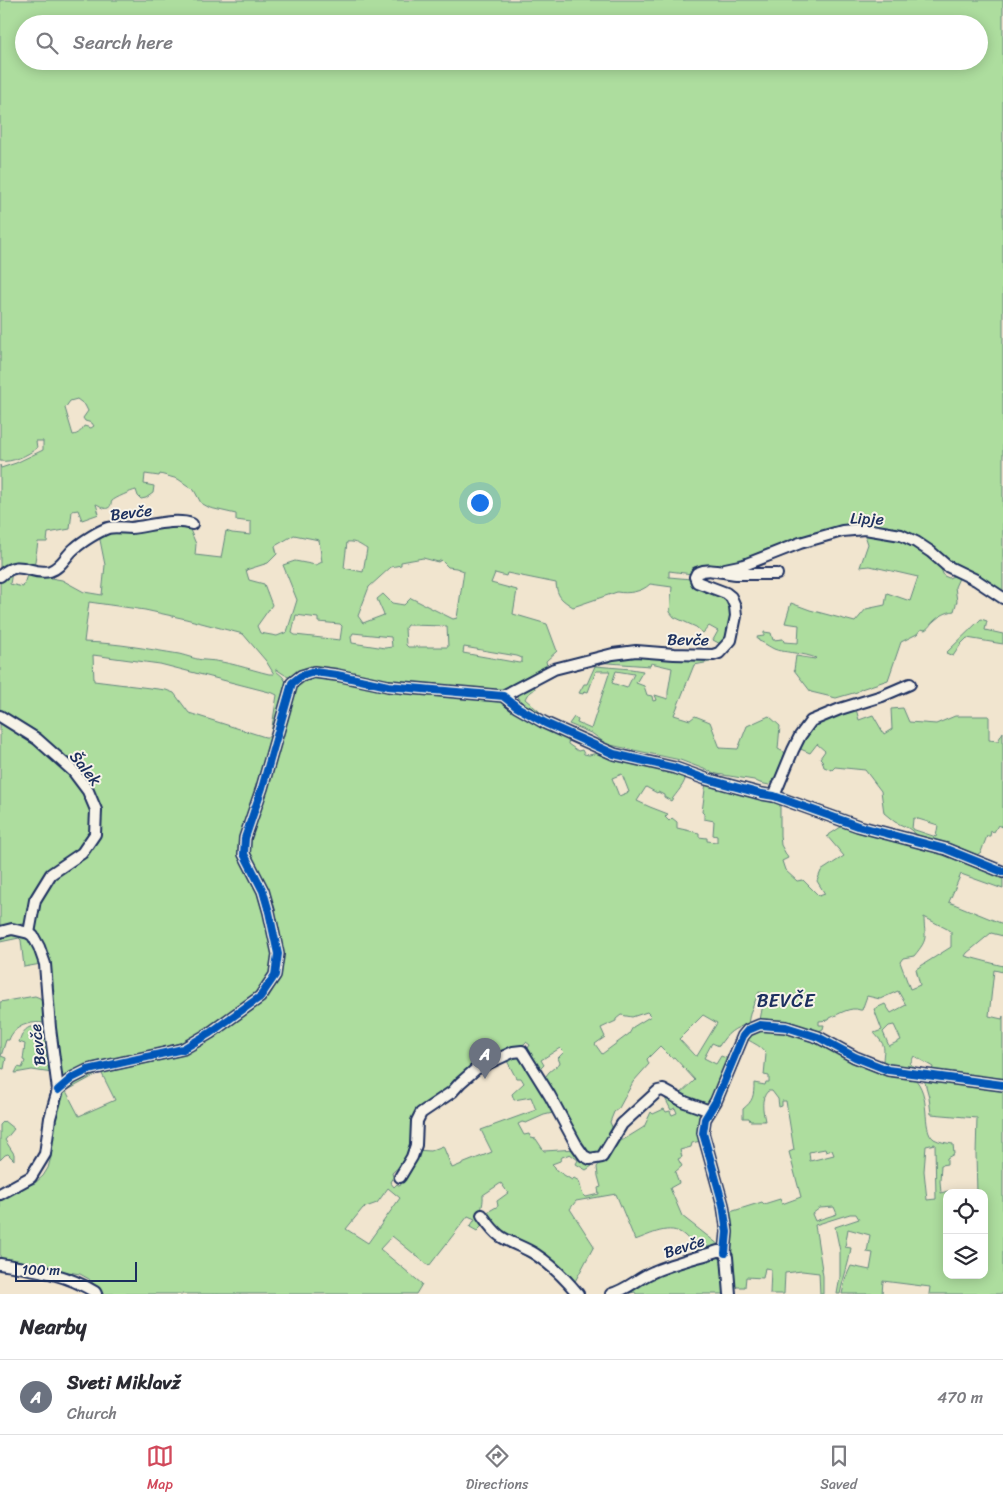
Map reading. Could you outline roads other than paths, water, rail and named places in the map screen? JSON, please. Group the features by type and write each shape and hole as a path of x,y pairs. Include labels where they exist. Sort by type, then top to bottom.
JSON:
{"street":[{"name":"Bevče","path":"0,576 7,570 17,567 29,570 53,570 75,548 110,528 131,528 186,522 192,524"},
{"name":"Lipje","path":"717,570 744,565 800,543 842,531 865,530 901,535 916,542 947,566 976,580 1003,598"},
{"name":"Bevče","path":"503,696 554,669 613,654 636,651 713,655 719,653 731,640 736,622 735,606 731,597 726,593 697,582 695,577 697,573 704,570 717,570 734,574 777,574"},
{"path":"58,1090 72,1078 88,1070 183,1049 210,1033 260,997 275,975 278,954 269,912 263,891 244,854 245,838 262,788 292,683 301,676 314,672 388,686 503,696 517,707 545,723 614,754 675,768 706,779 774,796 858,826 946,849 1003,872"},
{"path":"774,796 797,743 811,721 910,684"},
{"name":"Šalek","path":"0,716 37,738 73,771 88,791 96,810 95,834 82,853 51,874 35,900 29,933"},
{"path":"0,932 12,929 29,933"},
{"name":"Bevče","path":"0,1194 31,1178 45,1154 50,1118 58,1090 50,1028 46,964 33,936 29,933"},
{"path":"725,1253 727,1232 723,1205 703,1133 706,1119 716,1101 743,1036 748,1030 760,1025 786,1027 818,1037 855,1057 888,1070 1003,1085"},
{"path":"400,1177 412,1157 416,1145 418,1122 421,1113 452,1092 476,1069 513,1052 522,1051 550,1096 577,1146 584,1156 590,1159 602,1157 622,1124 658,1091 662,1090 685,1102 710,1110"},
{"path":"482,1215 500,1236 534,1254 555,1268 578,1294"},
{"name":"Bevče","path":"615,1293 654,1272 718,1251 723,1251 727,1257 732,1293"},
{"path":"0,1264 54,1274 80,1283 96,1294"}],"place":[{"name":"Sveti Miklavž","path":"485,1079"}],"district":[{"name":"BEVČE","path":"786,1000"}]}
